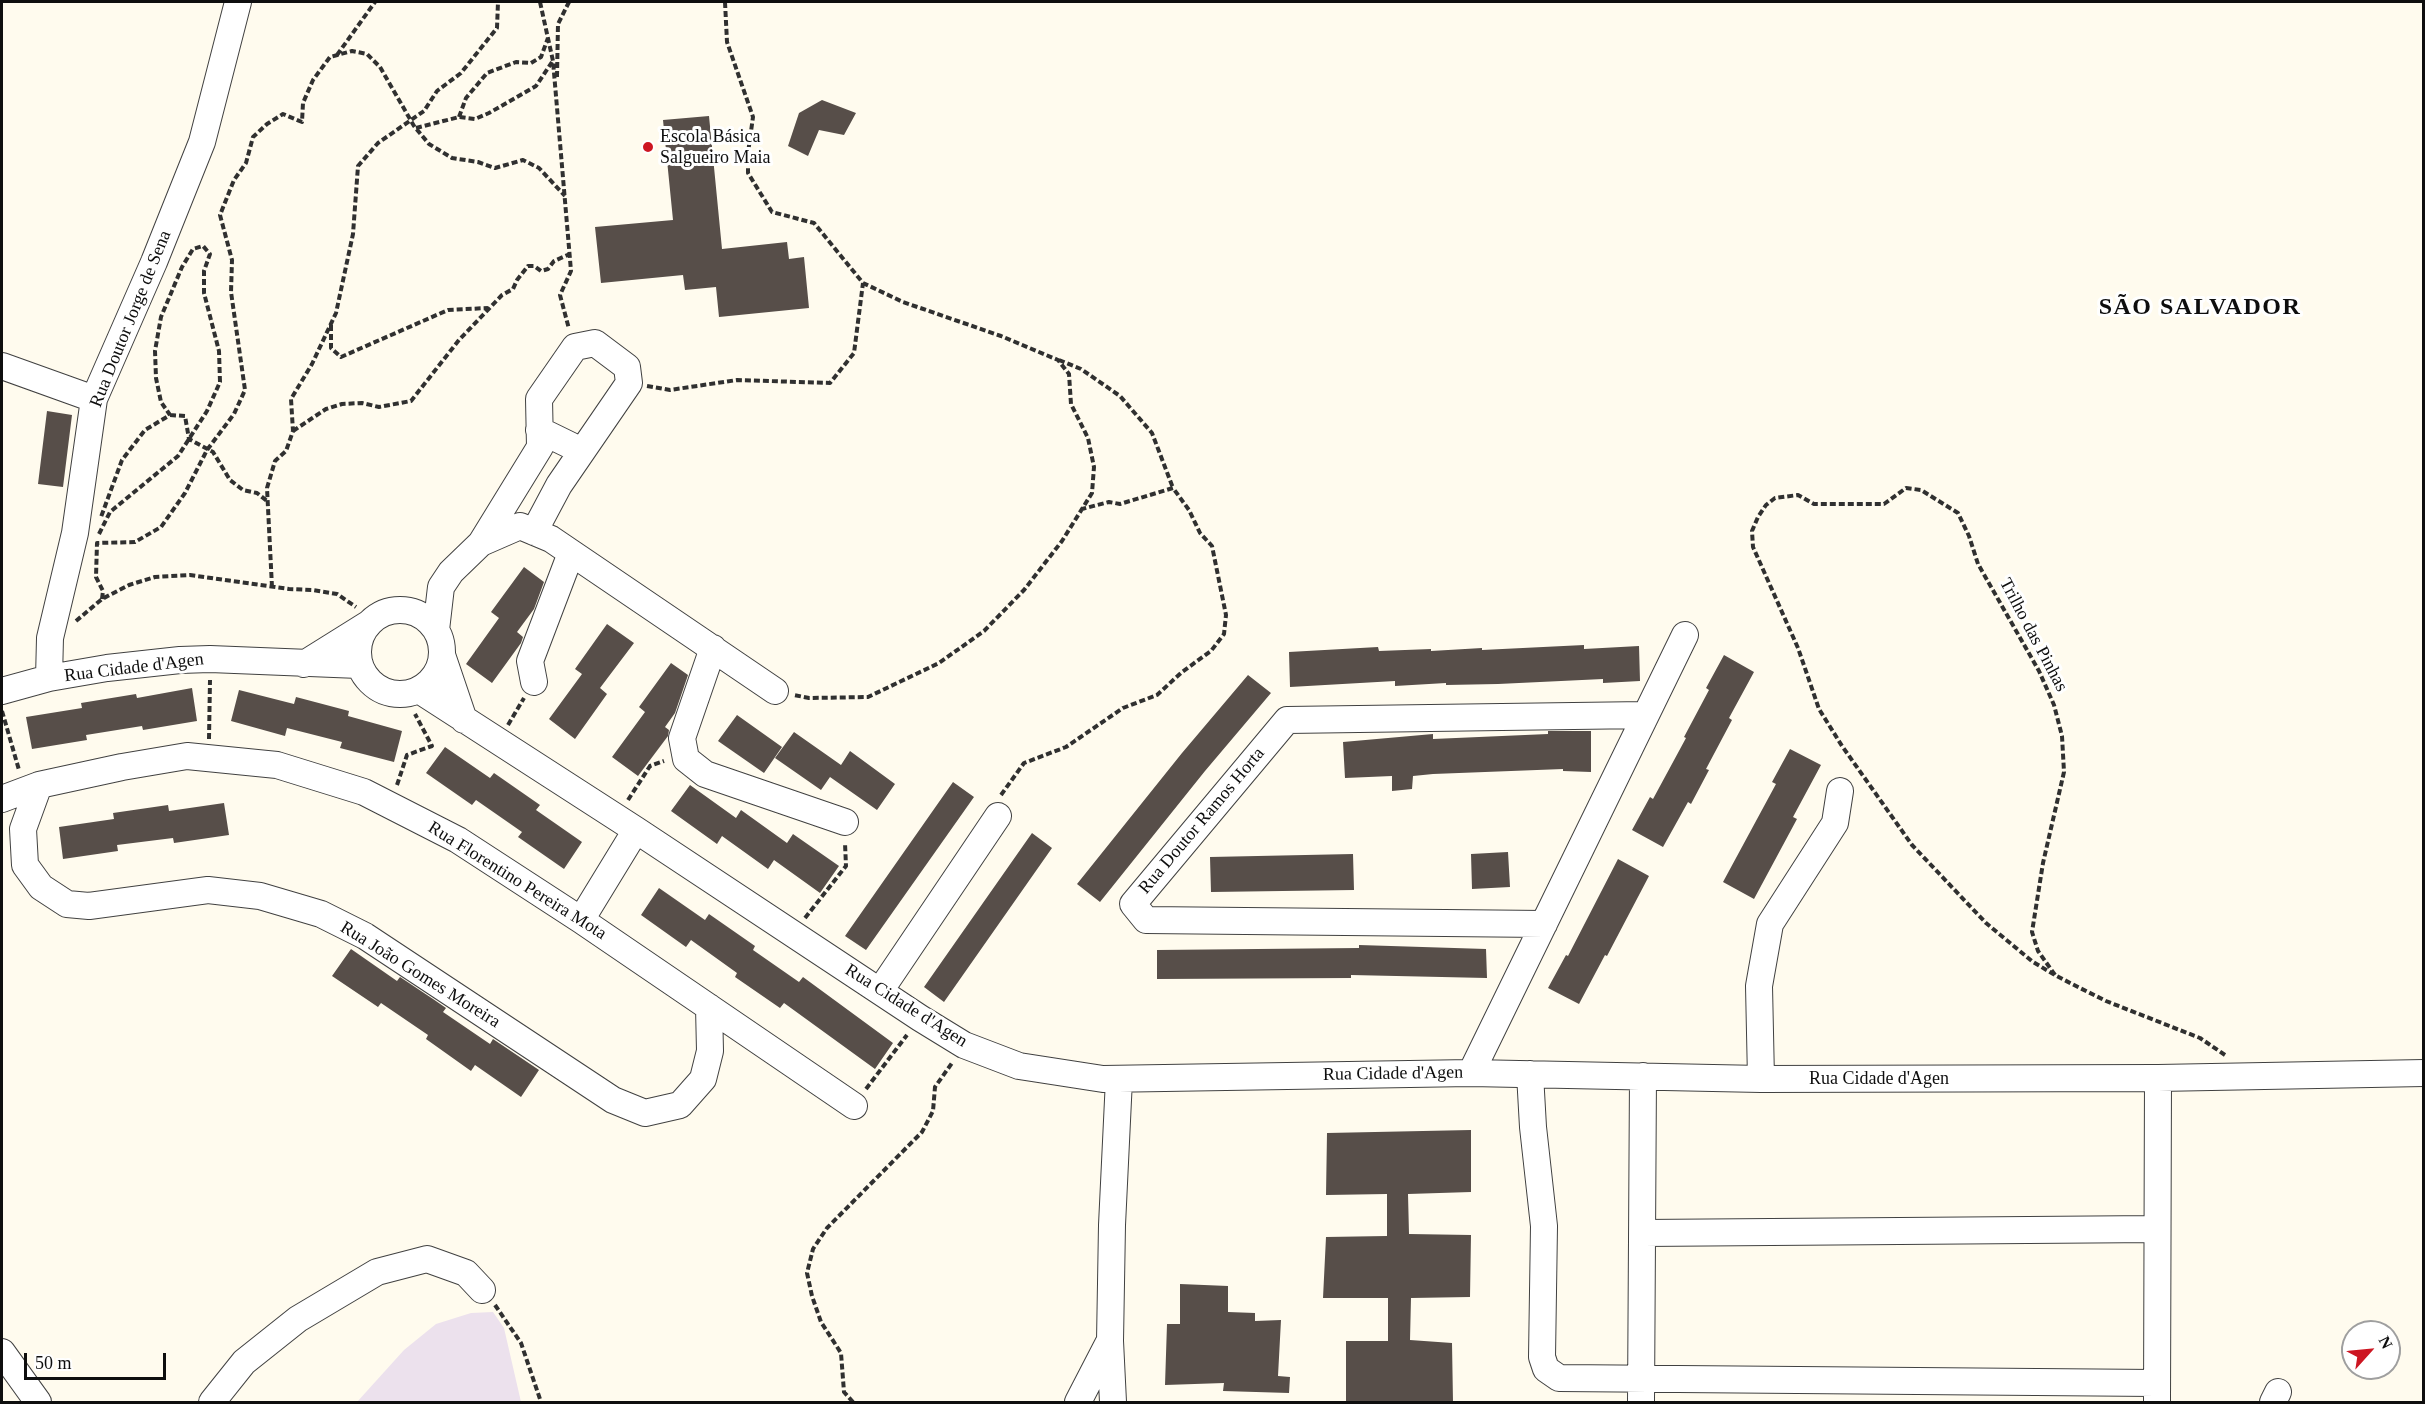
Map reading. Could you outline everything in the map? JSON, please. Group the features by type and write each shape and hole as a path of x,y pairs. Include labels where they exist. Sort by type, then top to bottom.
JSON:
{"street":[{"name":"Rua Doutor Jorge de Sena","path":"49,678 50,638 75,533 94,399 154,262 202,142 238,2"},
{"path":"304,664 377,618 441,587 452,572 481,543 540,447 539,399 574,347 595,343 627,367 629,383 559,485 534,532"},
{"path":"2,366 94,399"},
{"path":"540,430 582,451"},
{"path":"481,543 520,526 551,539 775,691"},
{"path":"534,682 530,661 571,553"},
{"path":"436,630 441,587"},
{"path":"442,655 439,669 431,681 412,692 390,694 377,688 366,678 359,665 357,650 360,636 377,618 404,610 416,613 427,620 436,630 441,642 442,655 464,720"},
{"path":"1471,1073 1685,635"},
{"path":"713,648 682,738 686,759 705,774 844,822"},
{"name":"Rua Cidade d'Agen","path":"2,691 49,678 107,668 210,659 359,665"},
{"name":"Rua Cidade d'Agen","path":"412,692 464,720 920,1018 964,1045 1019,1066 1102,1079 1471,1073 1761,1079 2158,1078 2424,1073"},
{"name":"Rua Doutor Ramos Horta","path":"1544,924 1146,920 1132,904 1287,720 1646,715"},
{"name":"Rua Florentino Pereira Mota","path":"21,791 122,767 187,756 277,765 364,792 458,840 581,920 854,1106"},
{"name":"Rua João Gomes Moreira","path":"21,791 25,865 41,887 67,904 89,906 208,890 260,896 321,914 365,936 613,1100 645,1113 680,1105 703,1079 710,1051 709,1007"},
{"path":"1761,1079 1759,986 1770,924 1835,823 1840,791"},
{"path":"880,991 998,816"},
{"path":"581,920 626,824"},
{"path":"1530,1074 1533,1127 1544,1226 1542,1357 1546,1369 1559,1378 1641,1391 2156,1393 2158,1078"},
{"path":"1641,1391 1644,1076"},
{"path":"1113,1402 1110,1341 1112,1225 1119,1078"},
{"path":"1643,1233 2156,1229"},
{"path":"212,1402 244,1362 298,1318 377,1272 427,1259 466,1273 482,1290"},
{"path":"1078,1402 1110,1341"},
{"path":"2,1352 38,1402"}],"path":[{"path":"337,55 375,2"},
{"path":"272,587 267,501 270,474 275,461 286,451 293,431 291,399 312,364 336,313 353,234 357,166 378,143 424,111 437,91 461,73 497,28 498,2"},
{"path":"540,2 553,61 570,254 571,271 560,295 574,347"},
{"path":"556,97 558,24 569,2"},
{"path":"725,2 727,42 753,117 748,173 772,212 814,223 863,283 903,302 1001,336 1082,369 1120,396 1152,433 1173,488 1189,510 1200,533 1212,546 1226,615 1224,634 1211,651 1157,695 1123,708 1066,747 1024,762 1001,794 998,816"},
{"path":"459,117 466,98 487,73 516,62 531,63 542,57 548,36"},
{"path":"97,543 135,542 161,527 185,493 207,450 234,414 245,390 231,292 232,260 219,215 234,180 246,163 253,137 267,124 284,114 302,122 303,103 313,80 330,57 352,51 367,54 380,67 416,128 429,144 452,158 478,162 495,168 523,160 539,168 565,196"},
{"path":"416,128 459,117 475,119 536,86 553,61"},
{"path":"99,531 110,512 171,462 207,411 220,382 219,351 204,292 204,271 210,254 203,246 193,249 182,267 161,317 155,351 156,378 161,402 170,415"},
{"path":"293,431 326,409 342,404 379,407 411,401 459,340 501,295 513,289 528,266 534,266 541,272 548,269 554,261 570,254"},
{"path":"629,383 670,390 737,380 830,383 854,353 863,283"},
{"path":"331,322 331,348 341,357 448,310 489,308"},
{"path":"775,691 809,699 868,698 939,663 984,632 1024,590 1062,541 1092,493 1094,467 1088,438 1071,404 1069,374 1058,360"},
{"path":"102,599 103,591 96,577 101,516 122,460 145,430 170,415 185,416 189,439 213,452 230,480 243,490 257,493 267,501"},
{"path":"1082,510 1109,502 1120,504 1173,488"},
{"name":"Trilho das Pinhas","path":"1906,488 1921,490 1958,513 1970,536 1978,564 2039,671 2054,705 2062,736 2064,772 2044,853 2032,932 2038,951 2055,975 2033,962 1986,923 1912,845 1842,746 1819,709 1798,648 1753,547 1752,531 1766,505 1776,498 1797,495 1814,504 1884,504 1906,488"},
{"path":"50,638 78,620 102,599 129,585 155,577 190,575 337,594 377,618"},
{"path":"208,759 210,659"},
{"path":"498,742 534,682"},
{"path":"390,805 407,755 432,746 412,692"},
{"path":"2,707 21,791"},
{"path":"626,824 650,765 685,754"},
{"path":"792,934 846,866 844,822"},
{"path":"2055,975 2106,1000 2200,1038 2229,1057"},
{"path":"854,1106 920,1018"},
{"path":"853,1402 844,1392 841,1353 821,1322 812,1296 807,1272 813,1249 827,1228 922,1132 933,1110 935,1087 964,1045"},
{"path":"482,1290 521,1342 541,1402"}],"shaded area":[{"path":"493,1312 504,1328 521,1402 357,1402 404,1350 436,1324 471,1313"}],"building":[{"path":"822,100 856,113 844,135 819,130 808,156 788,146 799,113"},
{"path":"709,116 722,249 787,242 789,259 804,257 809,308 719,317 716,287 685,290 683,275 601,283 595,227 673,220 663,120"},
{"path":"47,411 72,415 63,487 38,484"},
{"path":"524,567 544,582 534,609 517,632 523,637 521,643 492,683 466,664 499,618 491,612"},
{"path":"607,624 634,643 600,688 607,694 575,739 549,719 582,674 575,669"},
{"path":"1584,645 1584,649 1639,646 1640,681 1603,683 1603,679 1395,686 1395,681 1290,687 1289,652 1378,647 1379,651 1431,649 1431,651"},
{"path":"1724,655 1754,672 1729,718 1732,720 1706,769 1709,770 1691,804 1688,802 1663,847 1632,830 1650,797 1653,799 1686,738 1684,737 1709,690 1706,688"},
{"path":"671,663 688,675 675,713 665,727 669,730 668,736 638,776 612,757 645,712 639,707"},
{"path":"1248,675 1271,693 1100,902 1077,884"},
{"path":"192,688 197,721 143,730 142,726 86,735 87,740 32,749 26,717 82,708 81,703 136,694 137,698"},
{"path":"239,690 294,704 296,697 349,711 348,716 402,731 394,762 340,748 342,742 287,728 285,736 231,721"},
{"path":"737,715 782,747 764,773 718,741"},
{"path":"1548,731 1591,731 1591,772 1563,771 1563,769 1433,774 1413,776 1412,789 1392,791 1392,776 1345,778 1343,742 1433,734 1433,739 1548,734"},
{"path":"794,732 841,765 850,751 895,784 877,810 830,777 821,790 775,758"},
{"path":"445,747 490,778 494,773 540,805 536,810 582,842 564,869 518,837 522,832 476,800 472,805 426,773"},
{"path":"1790,749 1821,765 1793,817 1797,819 1754,899 1723,882 1776,784 1772,782"},
{"path":"953,782 974,797 866,950 845,936"},
{"path":"690,785 736,818 741,810 787,843 793,834 839,866 820,893 774,860 768,869 722,836 717,844 671,811"},
{"path":"224,803 229,835 174,843 173,838 117,845 118,851 63,859 59,827 114,819 113,813 168,805 169,811"},
{"path":"1032,833 1052,848 944,1002 924,987"},
{"path":"1508,852 1510,887 1472,889 1471,854"},
{"path":"1353,854 1354,890 1211,892 1210,857"},
{"path":"1618,859 1649,876 1579,1004 1548,988 1566,955 1568,956"},
{"path":"659,888 705,920 709,914 755,946 753,950 799,982 803,977 893,1043 875,1069 784,1003 780,1008 735,977 737,973 691,940 686,947 641,915"},
{"path":"1359,945 1486,949 1487,978 1351,975 1351,978 1157,979 1157,950 1359,948"},
{"path":"351,949 397,981 400,977 433,999 446,1008 443,1012 490,1044 493,1039 539,1070 521,1097 475,1065 471,1071 426,1039 428,1035 381,1003 378,1007 332,976"},
{"path":"1471,1130 1471,1192 1408,1194 1409,1234 1471,1235 1470,1297 1411,1298 1410,1340 1452,1343 1453,1402 1346,1402 1346,1341 1388,1341 1388,1298 1323,1298 1326,1237 1387,1236 1387,1194 1326,1195 1327,1133"},
{"path":"1180,1284 1228,1286 1228,1312 1255,1313 1255,1321 1281,1320 1278,1376 1290,1377 1289,1393 1223,1391 1224,1383 1165,1385 1167,1324 1180,1324"}],"place":[{"name":"Escola Básica Salgueiro Maia","path":"648,147"}],"district":[{"name":"SÃO SALVADOR","path":"2200,308"}]}
